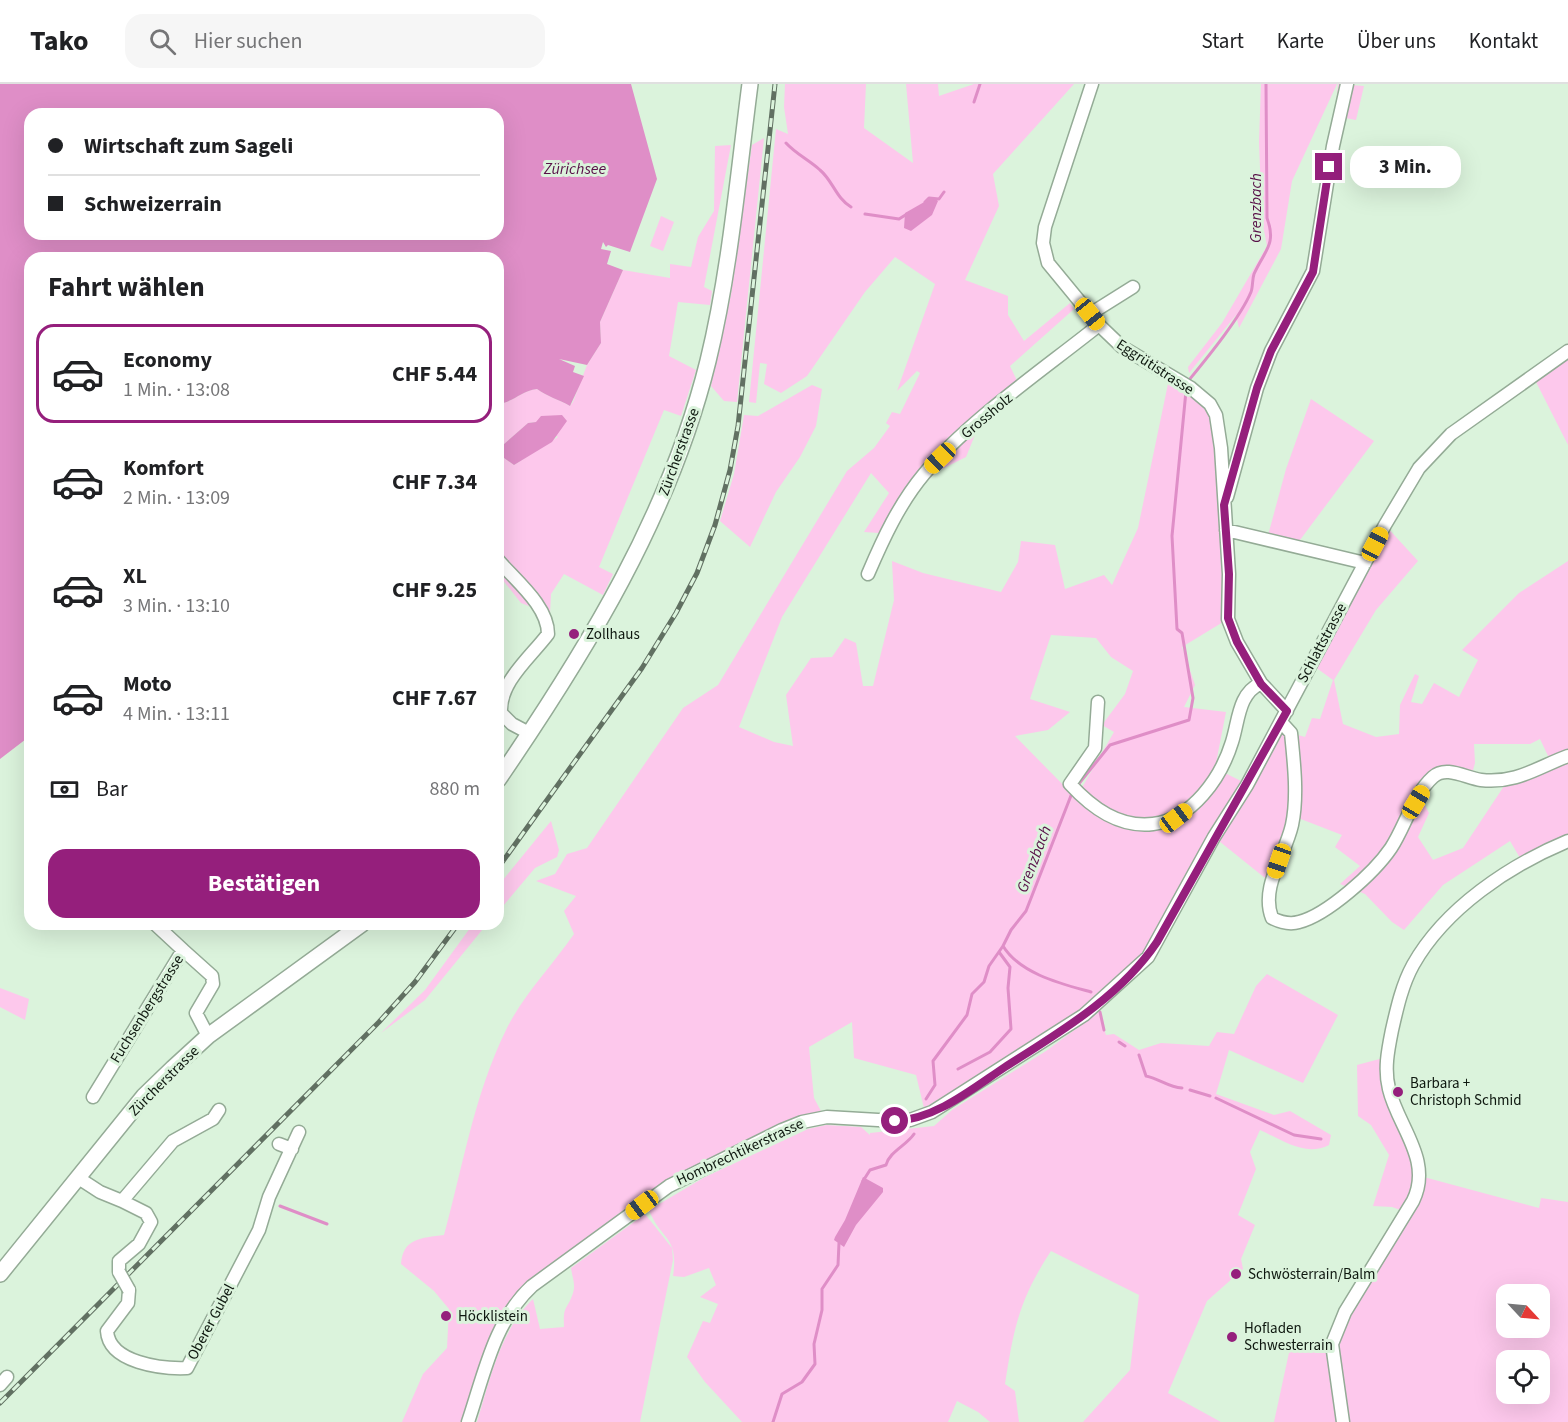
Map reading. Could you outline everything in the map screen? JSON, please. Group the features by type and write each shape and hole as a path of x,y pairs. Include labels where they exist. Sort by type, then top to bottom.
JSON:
{"main road":[{"name":"Zürcherstrasse","path":"504,771 610,604 638,553 686,437 717,319 750,84"},
{"name":"Zürcherstrasse","path":"0,1274 80,1179 144,1096 208,1036 354,930"}],"street":[{"name":"Eggrütistrasse","path":"1092,84 1045,227 1043,243 1053,271 1099,325 1122,347 1191,388 1209,404 1216,415 1221,448 1229,574 1228,618 1237,642 1261,684 1287,711"},
{"path":"1224,505 1257,388 1271,351 1313,272 1333,146 1347,84"},
{"path":"1090,314 1133,287"},
{"name":"Grossholz","path":"868,574 893,517 924,473 973,426 1099,325"},
{"name":"Schlattstrasse","path":"1071,1025 1114,990 1148,957 1281,722 1408,483 1434,450 1451,434 1568,351"},
{"path":"1226,530 1365,563"},
{"path":"504,567 542,612 548,624 548,634 524,660 504,693"},
{"path":"1098,702 1098,737 1095,748 1070,784 1084,799 1122,822 1141,825 1176,818 1205,793 1231,744 1245,695 1250,688 1261,684"},
{"path":"504,716 512,724 529,733"},
{"path":"1281,722 1291,733 1293,816 1271,886 1268,908 1272,918 1282,922 1296,923 1318,915 1372,869 1389,850 1434,775 1448,772 1482,780 1528,776 1568,756"},
{"path":"1343,1422 1332,1344 1345,1312 1413,1200 1420,1181 1417,1156 1396,1110 1387,1078 1388,1051 1403,987 1422,952 1462,908 1521,864 1568,840"},
{"path":"161,930 183,950"},
{"name":"Fuchsenbergstrasse","path":"93,1097 183,950 212,976 213,984 196,1013 208,1036"},
{"name":"Hombrechtikerstrasse","path":"468,1422 504,1320 514,1304 532,1286 669,1186 782,1130 813,1119 838,1117 895,1121 924,1116 945,1106 1071,1025"},
{"path":"122,1202 161,1152 173,1141 213,1119 219,1110"},
{"name":"Oberer Gubel","path":"80,1179 100,1192 146,1213 151,1222 139,1244 119,1261 119,1272 129,1290 128,1303 107,1331 108,1340 113,1348 134,1360 172,1368 187,1368 259,1230 269,1197 299,1132"},
{"path":"279,1144 292,1149"}],"shaded area":[{"path":"785,84 866,84 864,128 913,163 906,84 938,84 939,96 974,84 1074,84 993,174 999,206 965,280 1008,296 1008,315 1024,341 1070,303 1074,309 1010,366 1022,391 977,430 966,457 936,472 879,533 864,532 889,493 871,473 782,617 739,727 774,742 793,746 786,695 811,658 832,657 845,638 856,643 863,686 873,686 894,600 892,561 923,573 1001,592 1018,562 1021,541 1055,545 1065,589 1104,575 1112,585 1138,528 1169,379 1183,383 1216,415 1228,619 1182,647 1195,685 1184,707 1226,712 1215,768 1247,784 1281,722 1291,733 1305,737 1312,718 1320,719 1333,680 1311,664 1385,525 1418,561 1376,610 1334,680 1343,724 1376,737 1399,734 1400,705 1415,674 1419,676 1411,702 1422,704 1434,683 1459,697 1478,660 1462,650 1519,593 1568,561 1568,841 1523,863 1510,841 1443,885 1404,930 1392,922 1365,894 1340,884 1360,866 1335,847 1342,835 1293,816 1273,879 1265,878 1214,837 1157,942 1114,990 989,1070 924,1108 916,1075 854,1058 852,1022 809,1047 814,1098 822,1113 729,1152 521,1291 463,1422 402,1422 423,1374 447,1348 449,1309 434,1291 401,1264 402,1255 409,1244 415,1241 444,1235 477,1105 495,1055 513,1017 574,934 564,911 576,896 536,881 555,874 567,854 587,848 683,708 718,685 847,471 874,448 890,426 886,423 892,412 900,414 920,373 917,371 897,391 935,284 895,257 865,292 807,376 781,393 764,384 767,364 760,363 756,403 749,402 776,129 788,134 784,107","holes":["1051,635 1096,638 1111,657 1133,671 1125,694 1102,725 1114,732 1076,798 1015,736 1048,730 1070,712 1030,699","1540,739 1549,758 1510,777 1463,848 1433,860 1418,837 1429,813 1417,791 1448,772 1471,777 1475,763 1474,744 1530,744"]},
{"path":"1261,84 1337,84 1292,181 1281,249 1239,328 1236,315 1189,373 1188,367 1222,323 1267,246 1262,220 1259,142"},
{"path":"1338,84 1364,86 1356,120 1335,116"},
{"path":"764,138 737,402 724,401 711,386 731,294 752,145"},
{"path":"731,145 704,287 712,291 710,305 678,302 669,356 696,370 681,416 664,410 599,567 613,574 603,595 564,574 551,594 550,614 521,603 504,582 504,458 514,465 558,437 536,422 528,423 504,444 504,402 537,389 570,406 587,365 601,343 600,322 623,270 670,278 670,264 691,267 698,237 714,211 715,146"},
{"path":"661,216 674,222 663,251 650,246"},
{"path":"1568,351 1568,445 1533,376"},
{"path":"812,385 822,389 816,426 800,457 776,492 750,547 720,521 734,474 744,415 758,416"},
{"path":"1311,399 1374,441 1300,540 1288,543 1267,539 1286,469"},
{"path":"551,821 559,850 557,857 535,868 504,905 504,879"},
{"path":"469,930 482,930 425,1000 381,1033 425,990"},
{"path":"1267,974 1338,1015 1303,1083 1229,1050 1216,1094 1274,1115 1290,1111 1331,1135 1329,1145 1311,1149 1294,1146 1260,1130 1250,1152 1256,1169 1238,1215 1255,1225 1241,1259 1243,1269 1207,1301 1168,1393 1221,1422 1083,1422 1130,1370 1139,1295 1051,1251 1040,1268 1019,1314 1011,1346 1005,1384 1015,1391 1019,1422 990,1422 978,1412 957,1401 948,1422 742,1422 705,1382 687,1357 703,1321 710,1323 718,1304 700,1297 716,1285 709,1268 684,1277 673,1276 674,1263 671,1245 649,1210 705,1177 808,1129 826,1125 861,1127 870,1135 870,1133 934,1126 952,1110 1046,1051 1099,1012 1106,1035 1114,1034 1139,1050 1161,1043 1209,1046 1217,1032 1234,1034 1256,986"},
{"path":"0,988 29,999 25,1020 0,1007"},
{"path":"1387,1057 1386,1070 1420,1176 1539,1208 1541,1198 1568,1202 1568,1422 1274,1422 1290,1348 1302,1349 1332,1344 1406,1212 1392,1207 1373,1206 1389,1155 1371,1125 1358,1116 1357,1065"},
{"path":"645,1214 672,1248 673,1260 640,1422 477,1422 504,1341 522,1312 533,1299 540,1329 564,1327 565,1311 574,1290 571,1268"}],"water":[{"name":"Zürichsee","path":"0,84 631,84 657,179 630,252 608,245 606,247 603,242 601,249 611,251 607,264 623,270 600,322 601,343 587,365 559,359 575,366 573,372 584,376 570,406 537,389 504,402 504,252 24,252 24,741 0,759"},
{"path":"933,197 938,201 932,215 911,231 904,228 905,213"},
{"path":"562,415 567,421 552,442 514,465 504,458 504,444 528,423 536,422 541,416"},
{"path":"863,1177 883,1188 883,1192 856,1225 844,1247 834,1240"}],"waterway":[{"name":"Grenzbach","path":"974,102 980,84"},
{"name":"Grenzbach","path":"1189,380 1239,314 1252,290 1254,274 1270,242 1271,235 1267,218 1266,84"},
{"name":"Grenzbach","path":"786,143 816,166 851,207"},
{"name":"Grenzbach","path":"925,202 929,198 939,199 944,192"},
{"name":"Grenzbach","path":"865,214 899,219 907,214"},
{"path":"1077,786 1110,745 1189,720 1193,698 1182,633 1177,629 1172,536 1186,391"},
{"name":"Grenzbach","path":"1072,793 1026,911 1011,930 1003,946 1010,956 1031,971 1091,992"},
{"path":"926,1099 935,1085 933,1061 967,1015 972,994 984,982 989,966 1003,946"},
{"path":"958,1069 990,1052 1011,1029 1008,988 1010,967 999,952"},
{"path":"1100,1012 1104,1030"},
{"path":"1119,1042 1125,1046"},
{"path":"1139,1055 1146,1076 1182,1088"},
{"path":"1190,1090 1210,1096"},
{"path":"1216,1098 1294,1135 1321,1139"},
{"path":"863,1181 870,1170 886,1165 891,1156 914,1134"},
{"path":"280,1206 327,1224"},
{"path":"773,1422 782,1394 802,1382 815,1364 814,1344 822,1310 822,1289 838,1265 839,1243"}],"railway":[{"path":"504,860 642,668 676,613 697,573 715,525 730,470 738,426 775,84"},
{"path":"0,1403 379,1022 415,982 454,930"}],"place":[{"name":"Zollhaus","path":"574,634"},
{"name":"Barbara + Christoph Schmid","path":"1398,1092"},
{"name":"Schwösterrain/Balm","path":"1236,1274"},
{"name":"Höcklistein","path":"446,1316"},
{"name":"Hofladen Schwesterrain","path":"1232,1337"}],"route":[{"path":"895,1121 917,1118 945,1106 1071,1025 1137,969 1157,942 1214,837 1247,785 1287,711 1261,684 1237,642 1228,618 1229,574 1224,505 1257,388 1271,351 1313,272 1329,167"}]}
